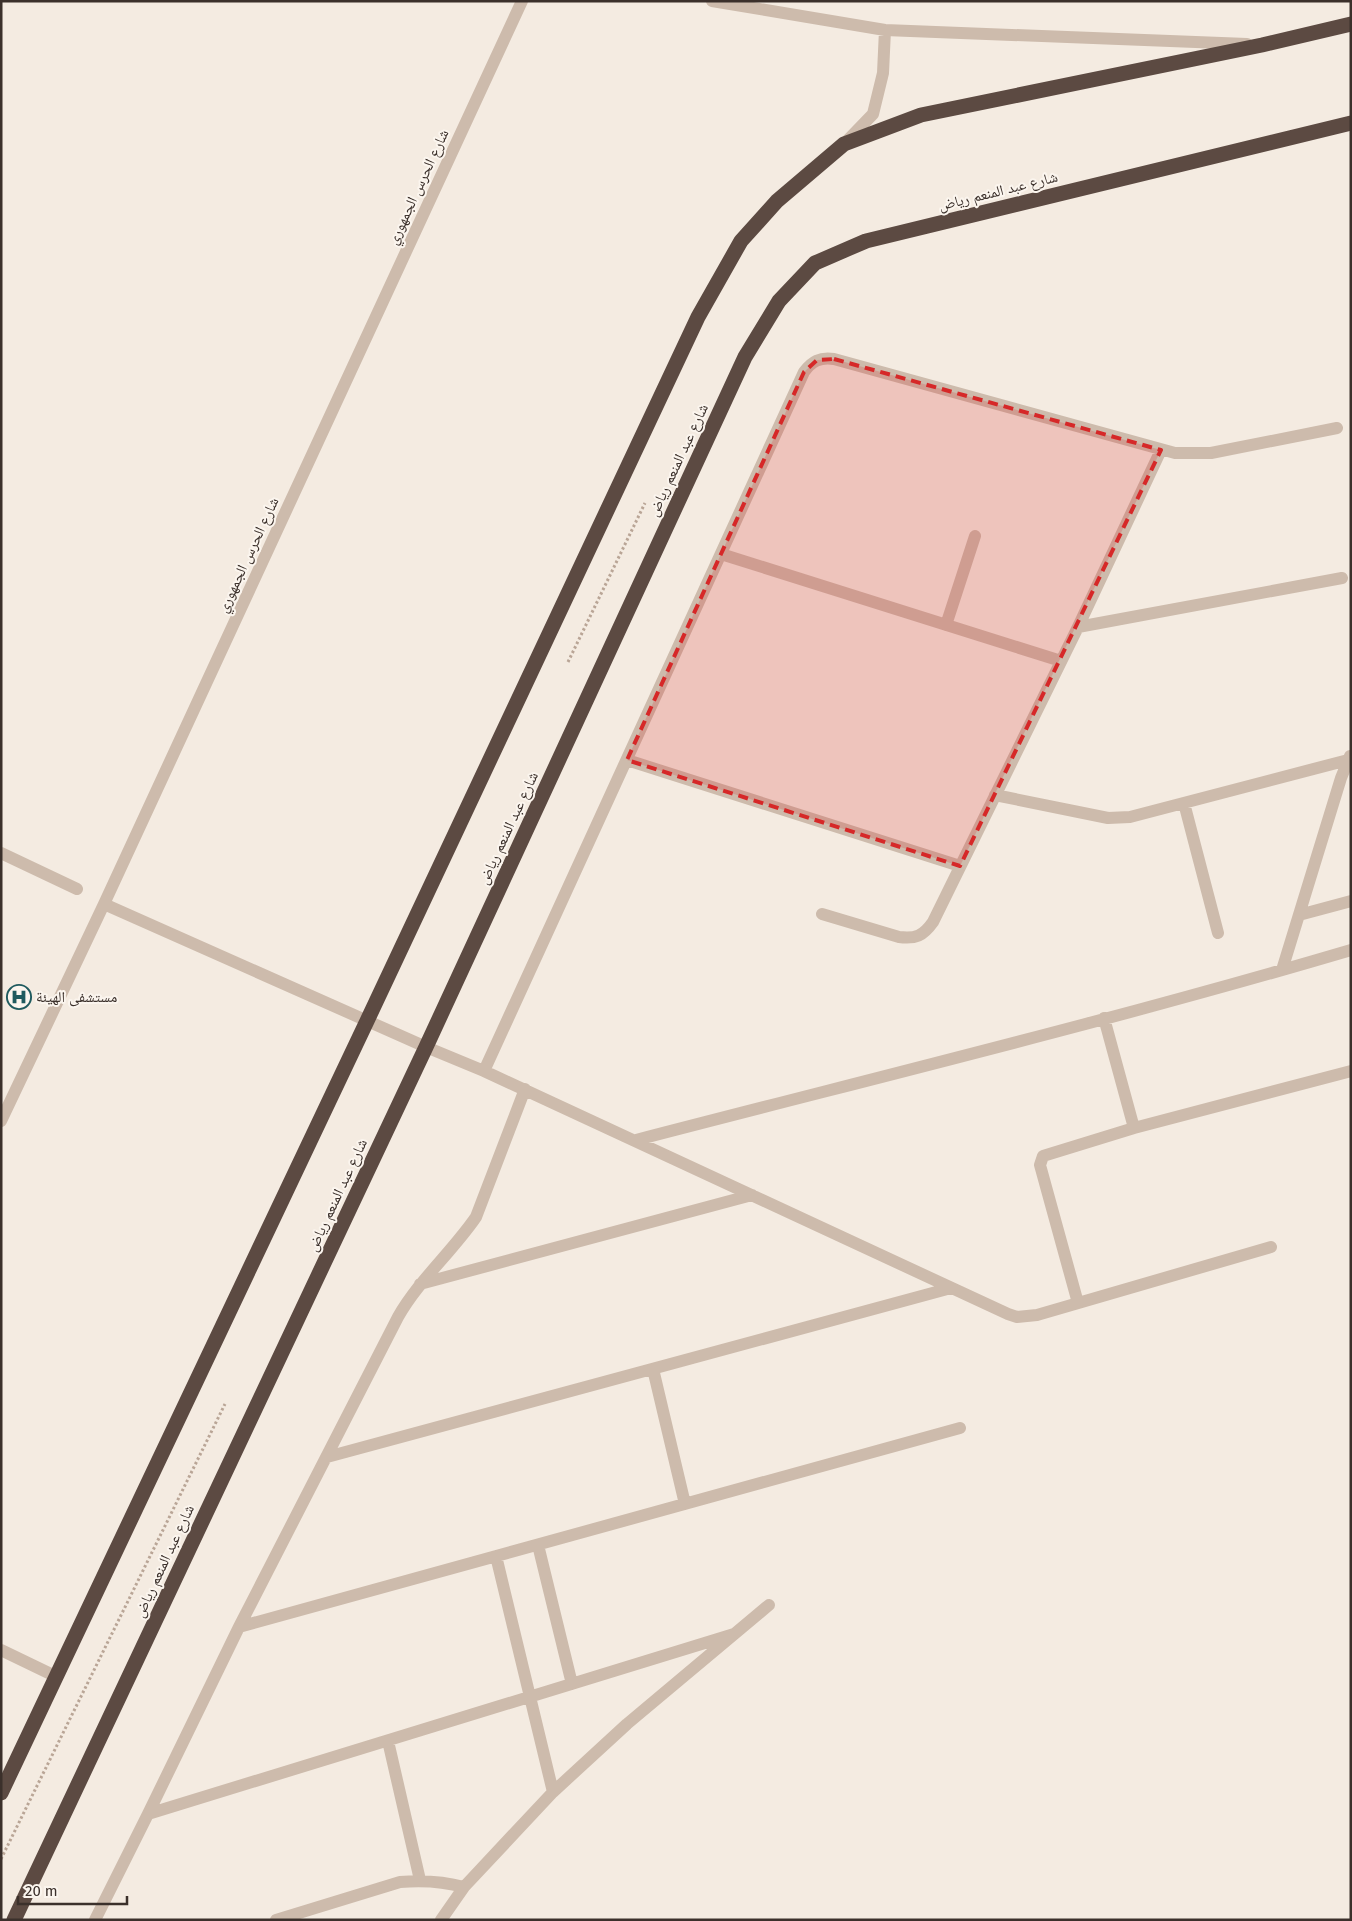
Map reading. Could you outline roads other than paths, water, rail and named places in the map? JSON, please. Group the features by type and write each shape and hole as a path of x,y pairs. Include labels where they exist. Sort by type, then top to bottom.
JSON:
{"highway":[{"path":"1,1792 367,1021 698,317 741,240 777,201 844,144 921,115 1262,45 1351,24"},
{"name":"شارع عبد المنعم رياض","path":"14,1920 426,1048 745,357 779,301 815,263 866,241 1351,123"}],"street":[{"name":"شارع الحرس الجمهوري","path":"1,1121 104,904 522,1"},
{"path":"712,1 885,30 1262,45"},
{"path":"844,144 872,114 883,73 885,30"},
{"path":"484,1071 804,372 810,365 817,360 825,358 1175,453 1211,453 1337,428"},
{"path":"822,914 899,937 910,938 919,937 933,922 1078,627 1161,450"},
{"path":"946,625 976,536"},
{"path":"721,554 1061,661"},
{"path":"1078,627 1342,578"},
{"path":"995,795 1108,818 1130,817 1350,757 1346,776 1282,970"},
{"path":"627,760 960,866"},
{"path":"1184,803 1218,933"},
{"path":"1,853 76,888"},
{"path":"1299,915 1351,901"},
{"path":"104,904 426,1048 484,1071 1017,1317 1037,1315 1271,1247"},
{"path":"636,1140 1104,1018 1351,950"},
{"path":"1104,1018 1134,1128"},
{"path":"1078,1303 1040,1165 1040,1160 1047,1154 1134,1128 1351,1071"},
{"path":"95,1920 240,1626 398,1318 420,1284 465,1234 476,1217 525,1090"},
{"path":"420,1284 752,1195"},
{"path":"327,1457 951,1288"},
{"path":"653,1369 685,1504"},
{"path":"240,1626 960,1428"},
{"path":"538,1545 572,1684"},
{"path":"496,1556 554,1792"},
{"path":"441,1920 464,1887 554,1792 627,1724 769,1605"},
{"path":"148,1814 734,1634"},
{"path":"1,1650 57,1677"},
{"path":"388,1741 420,1880"},
{"path":"278,1919 400,1882 420,1880 443,1882 464,1887"}],"place":[{"name":"مستشفى الهيئة","path":"19,997"}]}
